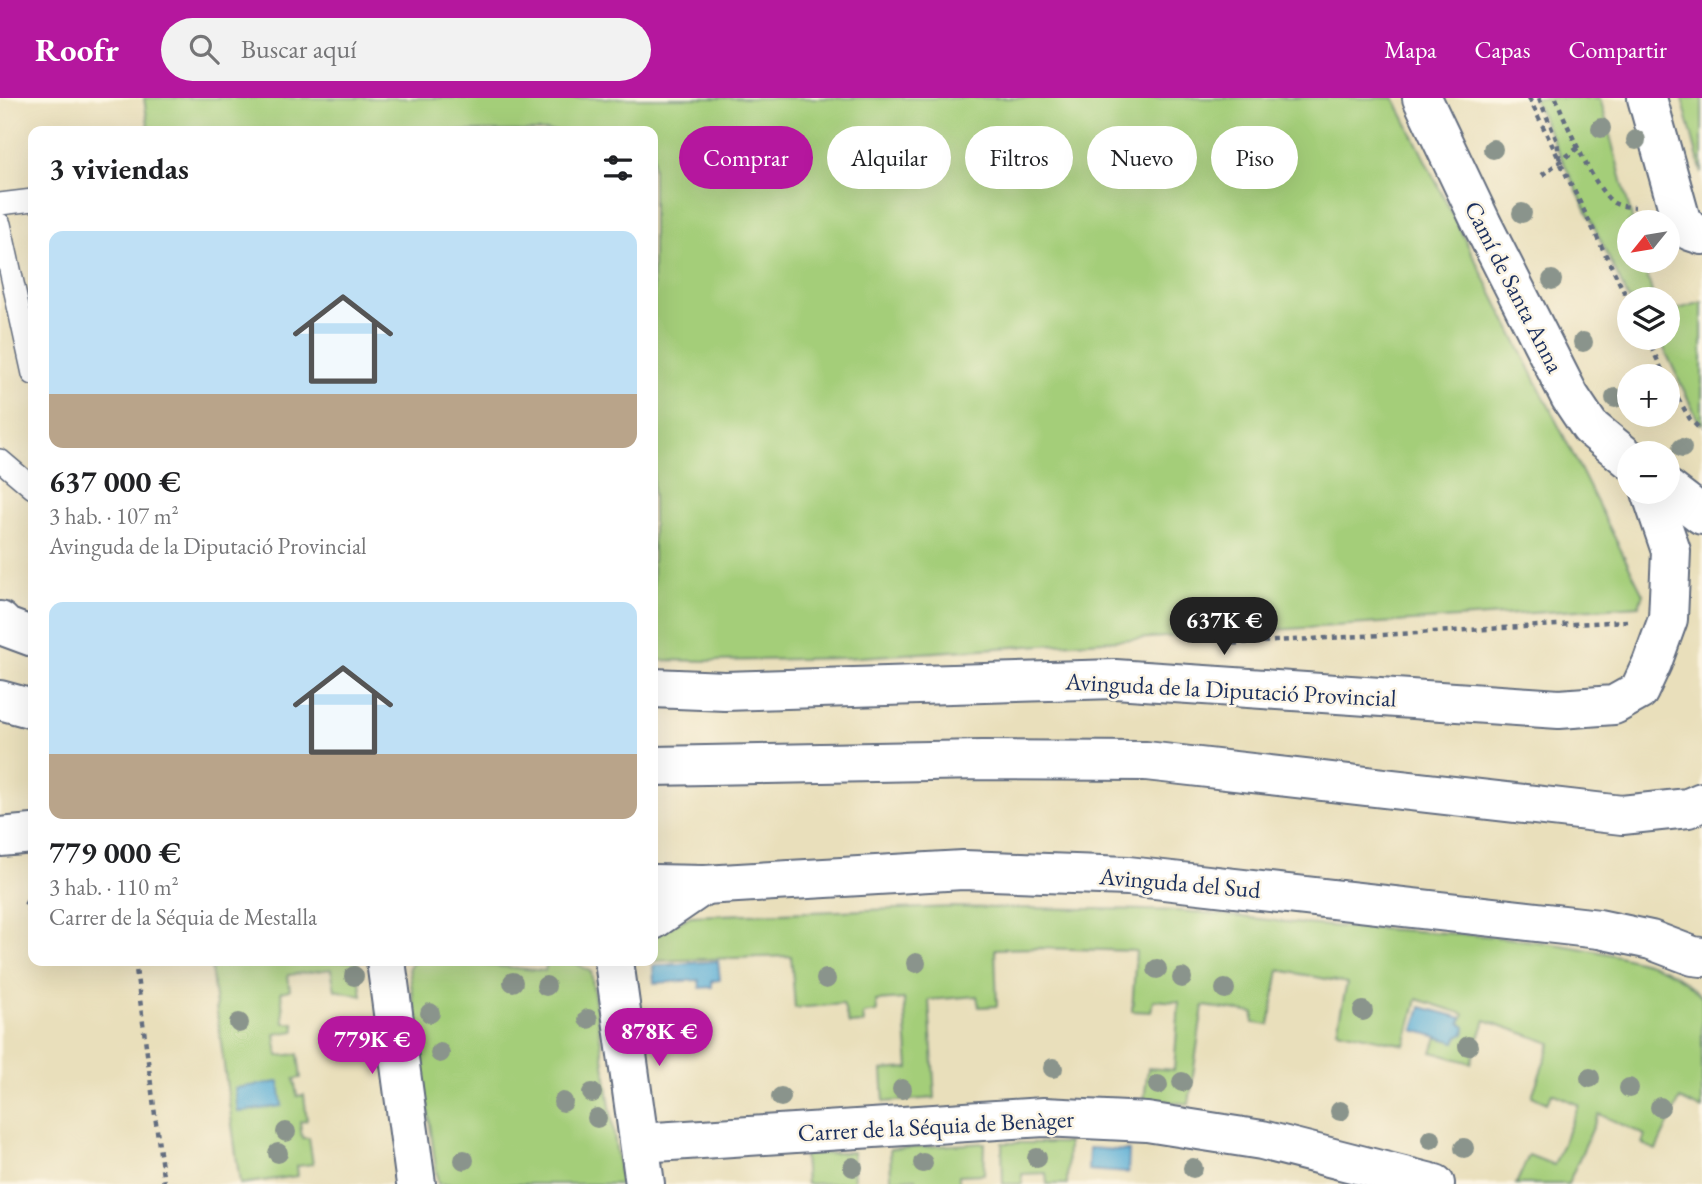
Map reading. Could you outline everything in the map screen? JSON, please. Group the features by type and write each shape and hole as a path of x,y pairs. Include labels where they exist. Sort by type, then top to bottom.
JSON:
{"street":[{"name":"Camí de Santa Anna","path":"1422,98 1482,224 1570,397 1590,427 1617,449"},
{"path":"1441,98 1482,224"},
{"path":"1647,98 1675,205 1681,219 1696,233"},
{"path":"1680,498 1702,515"},
{"name":"Avinguda de la Diputació Provincial","path":"658,688 725,691 1115,679 1559,709 1614,705 1639,691 1668,619 1671,551 1655,504"},
{"path":"0,621 6,627 28,635"},
{"path":"0,700 28,708"},
{"path":"658,766 1146,761 1622,815 1688,808 1702,802"},
{"path":"0,837 28,834"},
{"name":"Avinguda del Sud","path":"658,884 704,885 963,870 1128,876 1599,929 1651,940 1693,957 1702,957"},
{"path":"658,917 704,885"},
{"path":"387,966 416,1184"},
{"path":"615,966 645,1184"},
{"name":"Carrer de la Séquia de Benàger","path":"640,1143 1044,1117 1147,1122 1262,1140 1435,1184"}],"lane":[{"path":"0,204 28,201"},
{"path":"0,224 28,351"},
{"path":"0,460 28,484"}],"path":[{"path":"1529,98 1622,287"},
{"path":"1539,98 1557,141 1560,162"},
{"path":"1556,98 1578,147 1606,197 1616,205 1640,206"},
{"path":"1542,175 1578,147"},
{"path":"1680,402 1690,419 1702,431"},
{"path":"136,966 164,1184"}],"green space":[{"path":"144,98 1394,98 1643,594 1639,606 844,658 658,660 658,126 148,126"},
{"path":"1533,98 1600,98 1630,210 1617,210 1617,273 1646,273 1651,287 1623,287"},
{"path":"1682,98 1702,98 1702,174"},
{"path":"1702,302 1702,424 1680,382 1680,364 1671,364 1665,350 1680,350 1680,308"},
{"path":"953,907 1120,909 1195,912 1310,925 1446,933 1524,940 1601,952 1648,963 1665,970 1682,980 1702,998 1702,1110 1680,1099 1656,1150 1642,1144 1645,1135 1599,1114 1568,1184 1516,1184 1529,1155 1554,1165 1579,1105 1552,1093 1547,1103 1532,1096 1551,1043 1485,1020 1471,1063 1432,1052 1437,1037 1455,1042 1465,1030 1460,1023 1464,1014 1417,999 1405,1045 1337,1030 1347,983 1279,970 1269,1025 1253,1023 1254,1013 1203,1006 1189,1104 1144,1099 1148,1068 1174,1070 1179,1002 1153,1000 1151,1012 1132,1011 1136,951 1040,948 995,949 997,1006 979,1007 977,996 929,1000 935,1098 884,1102 882,1070 909,1068 904,999 876,1001 877,1012 863,1014 864,1023 849,1024 843,1004 795,1008 791,956 658,961 658,933 691,916"},
{"path":"211,966 358,966 362,996 335,990 331,969 288,975 290,990 281,992 284,1023 294,1023 295,1031 275,1034 278,1056 298,1054 301,1078 294,1079 297,1096 304,1095 307,1120 300,1122 302,1138 309,1138 313,1164 297,1166 298,1176 240,1184"},
{"path":"496,966 545,971 546,966 581,966 591,972 621,1184 438,1184 409,967"},
{"path":"985,1143 984,1174 959,1175 959,1184 916,1184 916,1178 891,1180 890,1149"},
{"path":"1002,1143 1068,1143 1067,1184 1047,1184 1046,1173 1022,1174 1022,1184 1003,1184"},
{"path":"853,1152 854,1183 806,1184 804,1155"}],"water":[{"path":"718,961 720,980 712,981 712,987 700,988 699,980 654,983 653,966"},
{"path":"1421,1007 1462,1018 1460,1023 1465,1027 1464,1034 1457,1037 1455,1042 1414,1030"},
{"path":"279,1082 282,1106 238,1112 235,1088"},
{"path":"1089,1148 1129,1151 1128,1173 1088,1170"}]}
